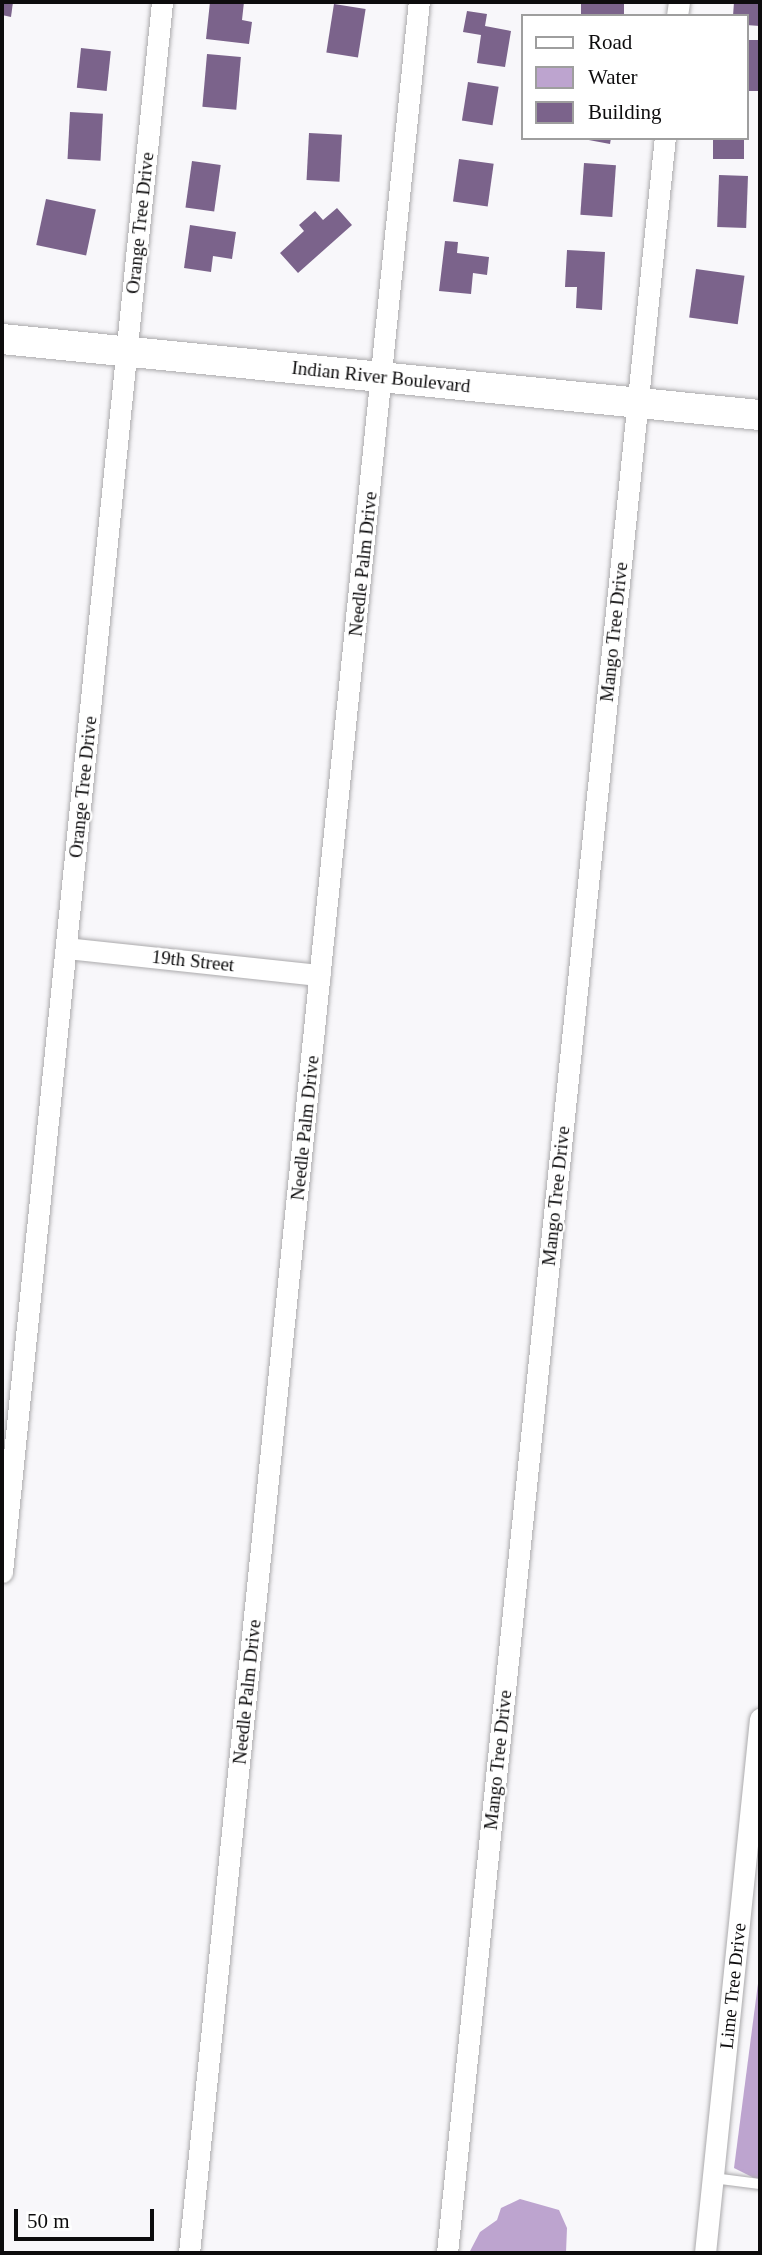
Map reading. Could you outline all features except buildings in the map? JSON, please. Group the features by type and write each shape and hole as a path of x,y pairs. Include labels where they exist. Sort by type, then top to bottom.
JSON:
{"main road":[{"name":"Indian River Boulevard","path":"2,339 760,415"}],"street":[{"name":"Orange Tree Drive","path":"2,1572 4,1531 162,2"},
{"name":"Needle Palm Drive","path":"189,2253 419,2"},
{"name":"Mango Tree Drive","path":"447,2253 665,140"},
{"name":"19th Street","path":"66,948 320,975"},
{"name":"Lime Tree Drive","path":"705,2253 760,1719"}],"lane":[{"path":"713,2178 760,2184"}],"water":[{"path":"760,1968 760,2181 734,2168"},
{"path":"520,2199 559,2210 567,2228 566,2253 469,2253 480,2232 497,2220 501,2208"}]}
